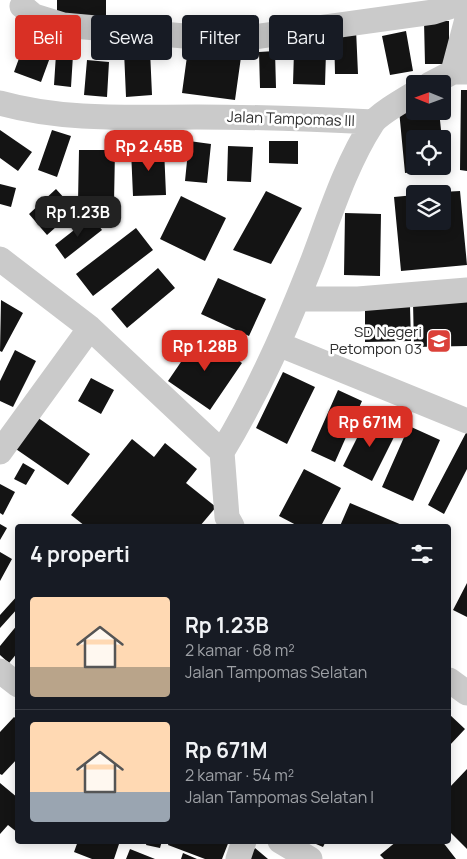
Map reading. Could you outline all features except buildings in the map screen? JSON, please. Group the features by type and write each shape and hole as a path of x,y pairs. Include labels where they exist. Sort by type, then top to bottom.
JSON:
{"street":[{"path":"22,6 34,16 63,25 184,36 252,36 425,14 467,2"},
{"path":"460,72 467,20"},
{"path":"227,523 222,452 242,419 278,344 298,299 348,170 373,122 406,99"},
{"name":"Jalan Tampomas III","path":"0,102 35,111 98,117 249,117 373,122"},
{"path":"0,259 90,328 222,452"},
{"path":"298,299 358,299 467,290"},
{"path":"0,452 90,328"},
{"path":"278,344 467,421"},
{"path":"0,671 15,683"},
{"path":"451,681 467,693"},
{"path":"238,859 243,844"},
{"path":"285,844 310,859"}],"place":[{"name":"SD Negeri Petompon 03","path":"439,341"}]}
